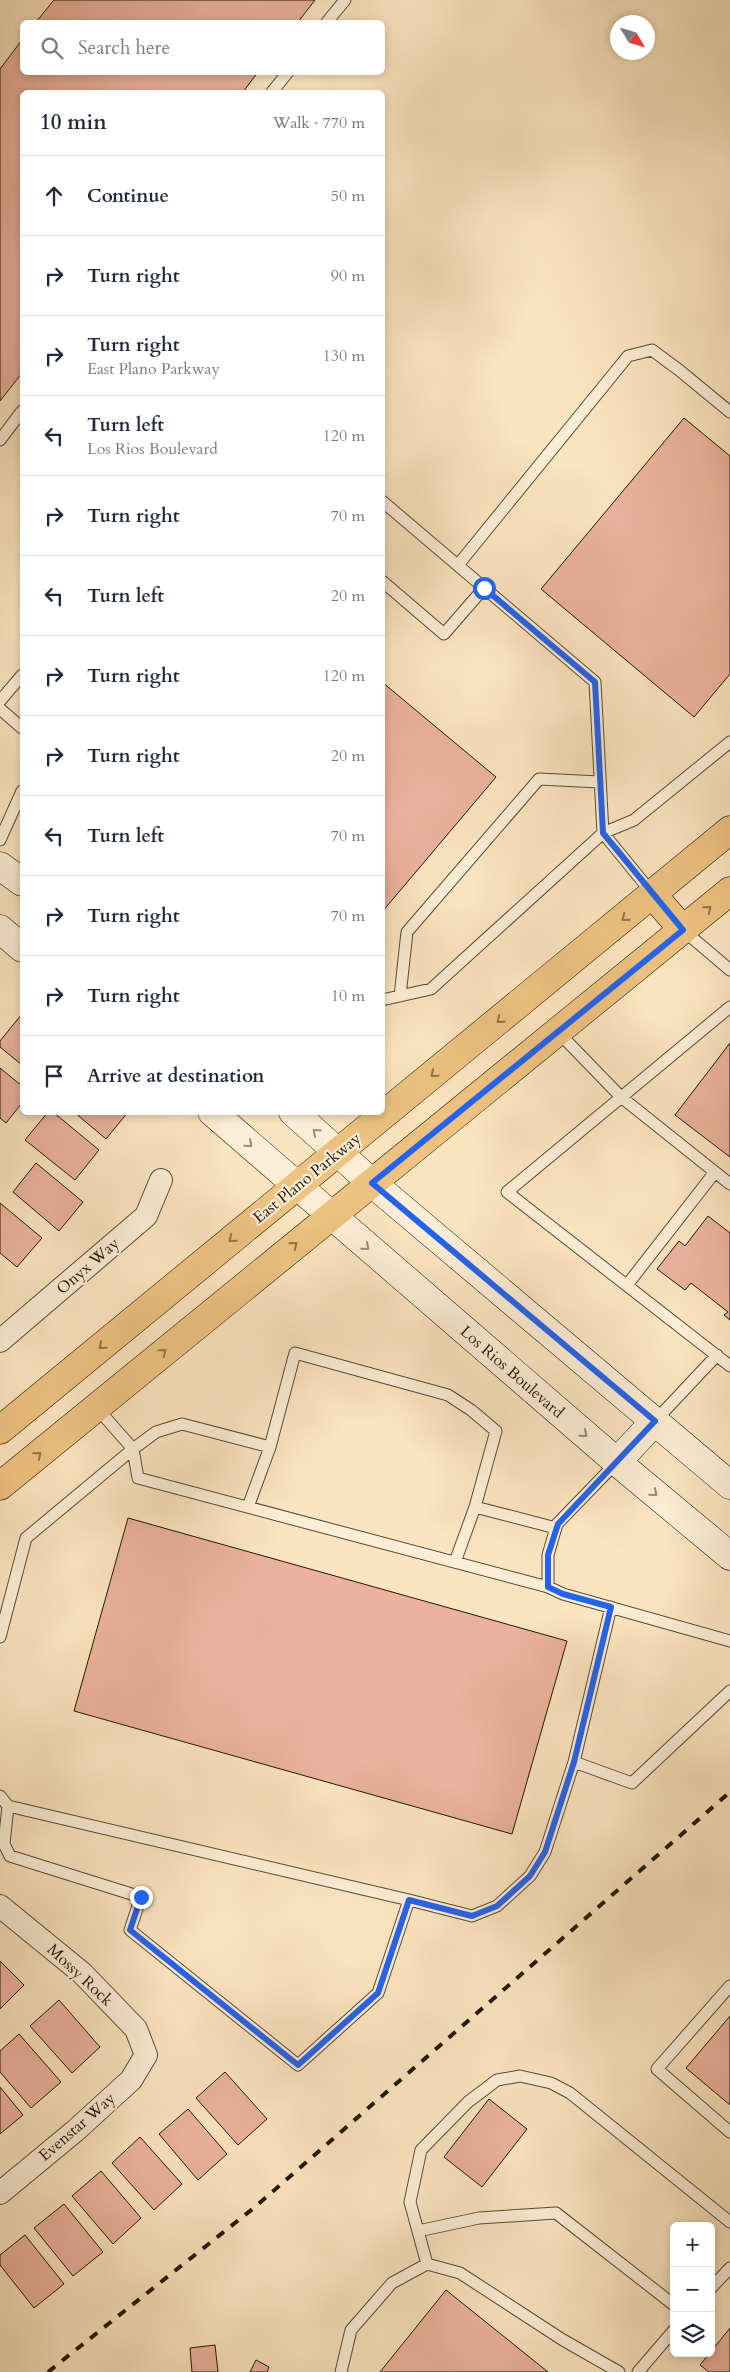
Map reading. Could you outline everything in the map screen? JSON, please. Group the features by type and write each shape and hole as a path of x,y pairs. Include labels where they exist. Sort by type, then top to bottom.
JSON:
{"main road":[{"name":"East Plano Parkway","path":"385,1114 654,895 730,830"},
{"path":"0,866 20,881"},
{"path":"0,1486 330,1215 372,1183 730,891"},
{"path":"654,895 683,930"},
{"path":"0,928 20,946"},
{"name":"Los Rios Boulevard","path":"215,1115 617,1462 730,1556"},
{"path":"296,1115 372,1183 730,1485"},
{"name":"East Plano Parkway","path":"0,1430 383,1115"},
{"path":"69,1374 96,1407"},
{"path":"617,1462 655,1421"}],"street":[{"name":"Onyx Way","path":"0,1341 146,1216 161,1180"},
{"name":"Mossy Rock","path":"0,1906 89,1980 136,2029 146,2055"},
{"name":"Evenstar Way","path":"0,2192 75,2131 131,2080 146,2055"}],"lane":[{"path":"329,20 345,0"},
{"path":"274,90 286,75"},
{"path":"458,565 628,356 652,350 680,370 730,412"},
{"path":"0,440 20,414"},
{"path":"385,504 595,682 603,833 654,895"},
{"path":"385,584 444,634 484,588"},
{"path":"0,701 20,677"},
{"path":"0,709 20,726"},
{"path":"385,999 431,989 603,833 634,820 730,742"},
{"path":"400,996 407,932 539,779 599,782"},
{"path":"0,840 20,795"},
{"path":"683,930 730,970"},
{"path":"730,1007 507,1192 730,1366"},
{"path":"558,1032 621,1097 730,1184"},
{"path":"626,1285 715,1172"},
{"path":"248,1507 270,1447 295,1353 448,1395 471,1410 496,1431 475,1506 455,1562"},
{"path":"655,1421 716,1355"},
{"path":"96,1407 134,1449 138,1478 548,1587 563,1594 730,1642"},
{"path":"0,1637 26,1538 156,1432 182,1424 270,1447"},
{"path":"548,1587 548,1555 558,1524 617,1462"},
{"path":"475,1506 556,1528"},
{"path":"0,1796 8,1806 472,1916 497,1906 530,1876 545,1852 574,1762 611,1607"},
{"path":"574,1762 632,1783 730,1691"},
{"path":"8,1806 4,1844 10,1856 141,1897 130,1930 298,2065 378,1993 409,1900"},
{"path":"730,1986 657,2069 730,2132"},
{"path":"428,2264 410,2202 421,2150 468,2102 497,2080 520,2076 551,2083 570,2093 730,2222"},
{"path":"418,2231 479,2218 556,2212 670,2302"},
{"path":"341,2372 351,2330 392,2284 428,2264 460,2273 563,2340 619,2372"},
{"path":"715,2284 730,2268"},
{"path":"638,2372 670,2335"}],"building":[{"path":"54,0 315,0 300,20 38,20"},
{"path":"20,43 20,75 256,75 244,90 20,90 20,376 0,401 0,69"},
{"path":"684,418 730,456 730,674 694,717 541,589"},
{"path":"385,684 496,777 385,908"},
{"path":"20,1016 20,1063 0,1047 0,1041"},
{"path":"730,1043 730,1157 675,1115"},
{"path":"0,1068 20,1084 20,1106 6,1123 0,1118"},
{"path":"46,1115 57,1115 99,1150 75,1180 25,1140"},
{"path":"78,1115 126,1115 106,1139"},
{"path":"36,1163 83,1202 59,1231 13,1192"},
{"path":"0,1203 42,1238 17,1267 0,1253"},
{"path":"708,1216 730,1233 730,1320 724,1315 728,1312 691,1283 685,1290 657,1269 679,1241 685,1246"},
{"path":"128,1518 567,1641 512,1834 74,1711"},
{"path":"0,1961 24,1985 0,2009"},
{"path":"59,2000 100,2047 72,2073 30,2026"},
{"path":"730,2016 730,2105 686,2068"},
{"path":"19,2034 61,2082 31,2108 0,2072 0,2051"},
{"path":"225,2072 267,2119 238,2145 196,2098"},
{"path":"0,2087 23,2115 0,2134"},
{"path":"489,2099 527,2129 482,2187 444,2157"},
{"path":"188,2109 227,2154 198,2180 159,2134"},
{"path":"140,2137 182,2184 154,2210 112,2163"},
{"path":"101,2171 141,2218 113,2244 72,2196"},
{"path":"64,2204 103,2252 73,2276 34,2228"},
{"path":"25,2235 64,2284 34,2308 0,2265 0,2255"},
{"path":"446,2290 548,2372 380,2372"},
{"path":"730,2328 730,2372 709,2372 700,2365 706,2357 715,2357 715,2346"},
{"path":"215,2345 218,2372 192,2372 190,2348"},
{"path":"256,2360 269,2367 267,2372 250,2372"}],"railway":[{"path":"48,2372 255,2207 730,1792"}],"route":[{"path":"141,1897 130,1930 298,2065 378,1993 409,1900 472,1916 497,1906 530,1876 550,1840 574,1762 611,1607 563,1594 548,1587 548,1555 558,1524 655,1421 372,1183 683,930 603,833 595,682 484,588"}]}
